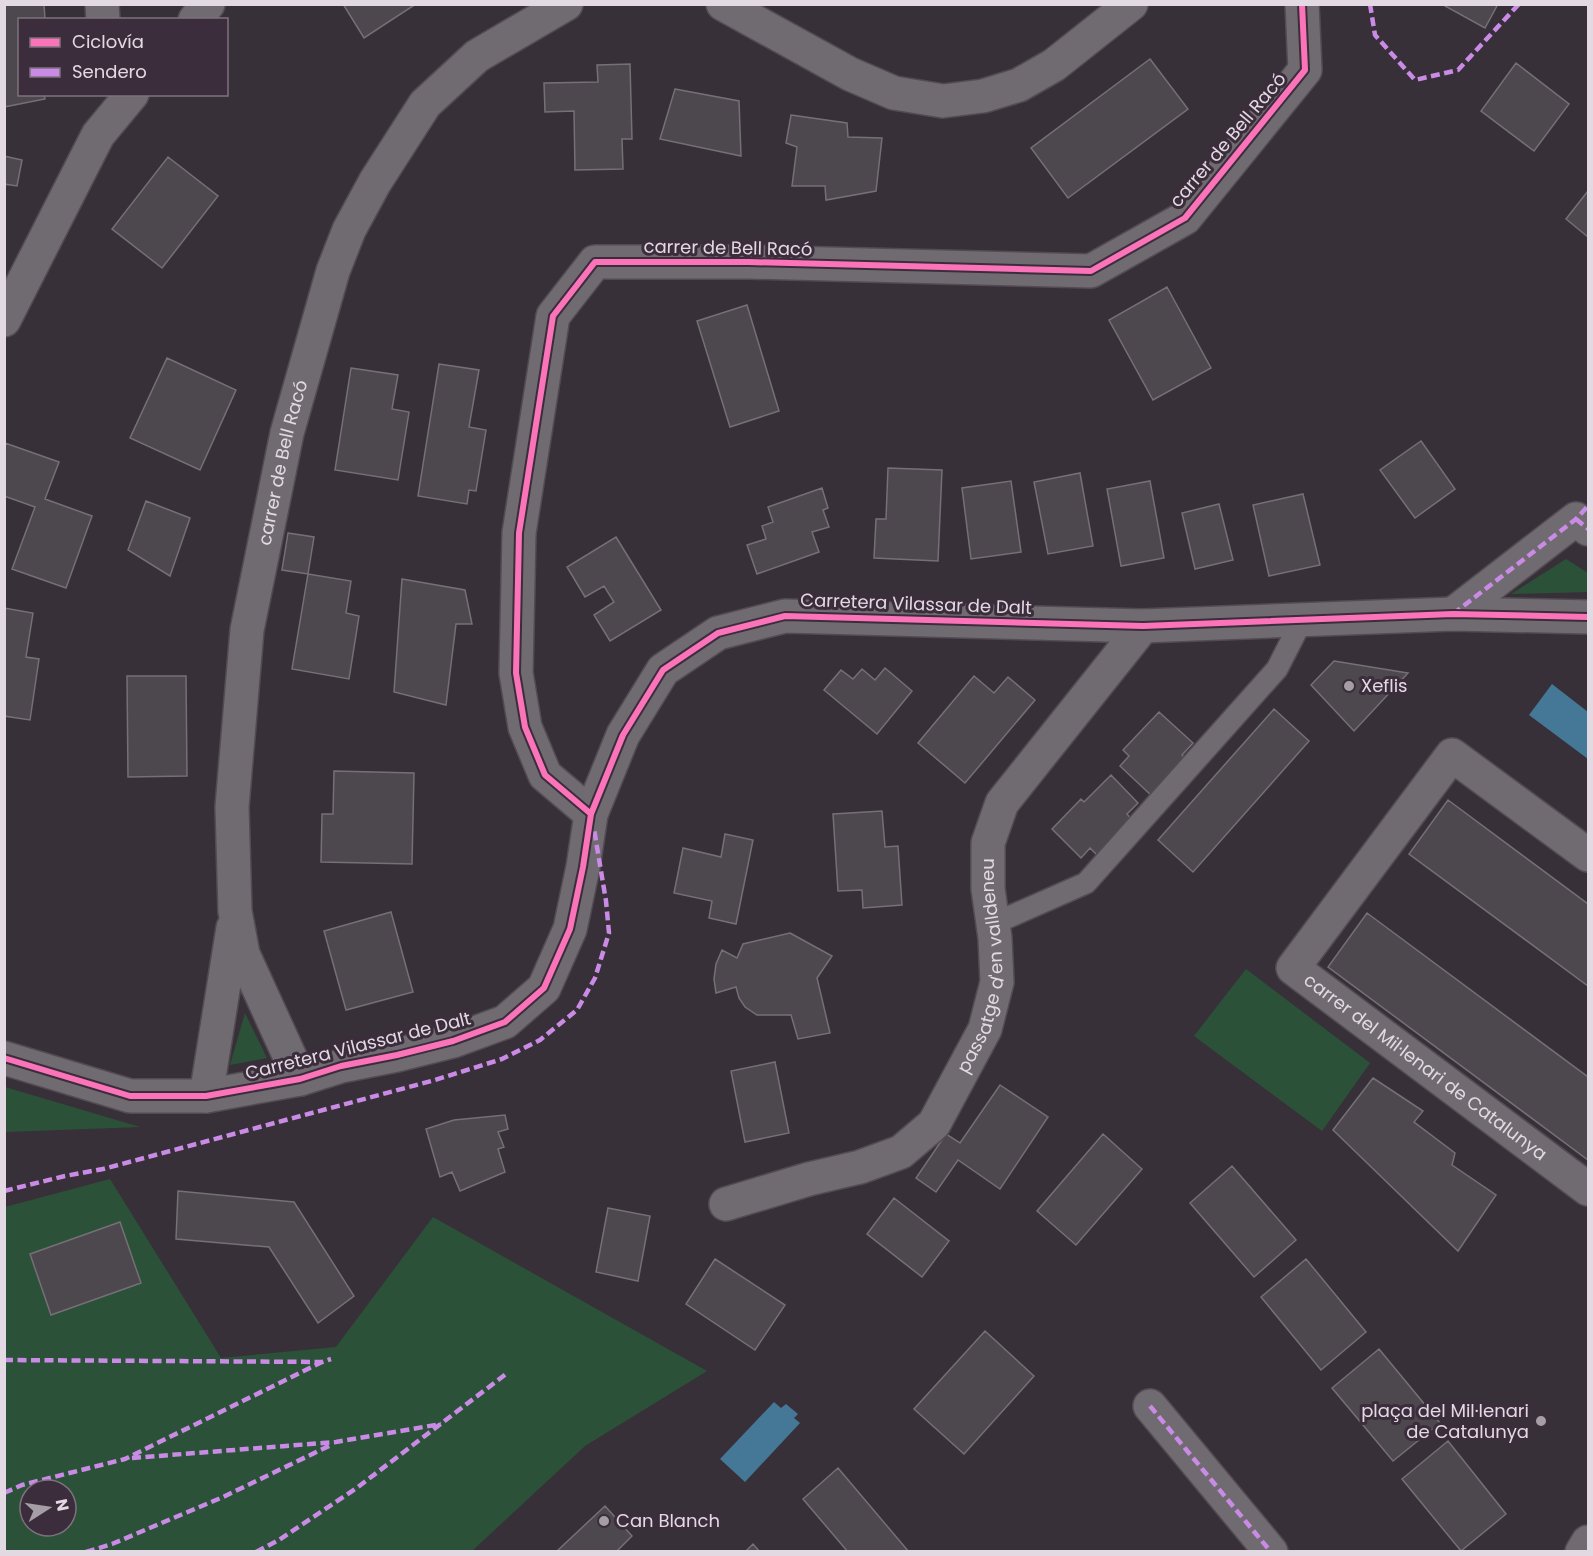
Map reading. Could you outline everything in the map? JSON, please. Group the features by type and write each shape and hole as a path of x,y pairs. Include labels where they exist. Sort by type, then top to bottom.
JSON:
{"street":[{"path":"197,18 208,4"},
{"name":"carrer de Bell Racó","path":"300,1079 243,954 235,911 232,807 247,630 287,433 333,271 349,230 375,182 425,104 477,56 566,4"},
{"path":"723,4 850,74 894,93 943,101 983,96 1019,85 1054,65 1131,4"},
{"name":"carrer de Bell Racó","path":"591,814 545,775 525,727 516,673 519,533 554,316 596,262 761,262 1091,270 1185,218 1305,70 1302,4"},
{"path":"98,135 100,96"},
{"path":"4,320 98,135 130,96"},
{"path":"1453,614 1576,519 1588,529"},
{"name":"Carretera Vilassar de Dalt","path":"4,1058 130,1096 206,1096 300,1079 341,1066 397,1055 453,1041 505,1022 543,988 570,929 591,814 624,735 663,670 718,633 785,616 1143,626 1453,614 1588,617"},
{"name":"passatge d'en valldeneu","path":"726,1204 809,1179 860,1167 901,1152 934,1124 985,1029 997,982 995,938 988,889 988,843 1002,803 1143,626"},
{"name":"carrer del Mil·lenari de Catalunya","path":"1588,855 1452,755 1293,968 1588,1189"},
{"name":"carrer de Bell Racó","path":"206,1096 235,911"},
{"path":"1150,1406 1271,1551"},
{"path":"1582,1551 1588,1542"}],"lane":[{"path":"993,924 1086,883 1277,669 1302,620"}],"green space":[{"path":"1566,559 1588,573 1588,592 1511,594"},
{"path":"1246,969 1370,1063 1322,1131 1194,1036"},
{"path":"245,1013 267,1058 230,1065"},
{"path":"5,1087 140,1127 5,1132"},
{"path":"110,1179 221,1358 336,1347 433,1217 707,1371 585,1446 472,1551 5,1552 5,1207"}],"water":[{"path":"1552,684 1588,712 1588,759 1529,715"},
{"path":"774,1402 781,1408 786,1404 798,1414 794,1418 800,1423 745,1482 720,1459"}],"building":[{"path":"4,4 44,4 45,18 18,18 18,96 44,96 45,99 4,107"},
{"path":"343,4 416,4 364,38"},
{"path":"1446,4 1498,4 1485,28 1445,6"},
{"path":"1150,59 1188,109 1068,198 1031,148"},
{"path":"1516,63 1569,104 1534,151 1481,111"},
{"path":"630,64 632,139 622,139 623,169 575,170 574,111 545,112 544,83 598,82 597,65"},
{"path":"675,89 739,101 741,156 660,139"},
{"path":"791,115 847,123 848,137 882,138 876,191 826,200 825,186 792,186 797,147 786,143"},
{"path":"4,156 22,160 17,186 4,184"},
{"path":"168,157 218,196 162,268 112,229"},
{"path":"1588,191 1588,237 1566,219"},
{"path":"1167,287 1211,368 1153,400 1109,320"},
{"path":"747,305 779,411 730,427 697,321"},
{"path":"167,358 236,390 200,470 130,438"},
{"path":"439,364 479,370 469,427 486,430 476,491 469,490 467,504 418,496"},
{"path":"351,368 398,375 392,409 409,412 398,480 335,470"},
{"path":"1421,441 1455,489 1415,518 1380,470"},
{"path":"5,443 59,462 45,499 92,516 66,588 12,569 35,507 4,496"},
{"path":"888,468 942,470 938,561 874,558 876,519 886,519"},
{"path":"1080,473 1093,546 1048,554 1034,482"},
{"path":"1011,481 1021,552 971,559 962,488"},
{"path":"1150,481 1164,558 1121,566 1107,489"},
{"path":"822,488 828,508 823,510 829,527 812,532 819,552 757,574 747,545 766,539 762,526 773,522 768,507"},
{"path":"1303,494 1320,565 1269,576 1253,505"},
{"path":"146,501 190,518 170,576 128,550"},
{"path":"1219,504 1233,560 1195,569 1182,513"},
{"path":"288,533 314,537 308,574 282,570"},
{"path":"616,537 661,610 610,641 594,615 614,602 604,586 585,597 567,567"},
{"path":"308,574 351,581 346,613 359,616 349,679 292,669"},
{"path":"402,579 465,590 472,624 456,624 446,705 394,692"},
{"path":"4,608 33,613 26,657 39,659 30,720 4,716"},
{"path":"1334,661 1408,673 1354,731 1311,685"},
{"path":"885,668 912,691 877,734 824,690 841,670 853,679 862,669 875,680"},
{"path":"127,676 186,676 187,776 128,777"},
{"path":"974,676 994,693 1008,677 1035,700 965,783 918,743"},
{"path":"1274,709 1309,741 1193,872 1158,840"},
{"path":"1159,712 1193,743 1182,755 1188,761 1154,798 1120,766 1129,756 1123,750"},
{"path":"334,771 414,773 412,864 321,862 322,814 333,814"},
{"path":"1111,775 1138,803 1127,814 1132,820 1097,855 1090,848 1081,858 1052,829 1081,799 1084,802"},
{"path":"1448,800 1588,904 1588,986 1409,854"},
{"path":"882,811 885,847 898,846 902,905 863,908 862,890 838,891 833,814"},
{"path":"725,834 753,840 736,924 709,918 712,901 674,893 683,848 721,857"},
{"path":"391,912 413,992 346,1010 324,931"},
{"path":"1367,913 1588,1077 1588,1160 1328,967"},
{"path":"790,933 832,956 817,978 830,1033 798,1039 791,1015 757,1015 745,1007 736,987 716,993 714,979 716,964 722,950 737,958 743,944"},
{"path":"775,1062 789,1133 745,1142 731,1071"},
{"path":"1373,1078 1423,1111 1414,1122 1455,1153 1452,1165 1496,1195 1458,1251 1333,1130"},
{"path":"1000,1085 1048,1117 1000,1189 958,1160 936,1192 916,1178 946,1134 960,1143"},
{"path":"505,1115 508,1129 498,1132 504,1147 498,1149 505,1172 460,1191 452,1172 440,1177 426,1129 454,1120"},
{"path":"1103,1134 1142,1169 1076,1245 1037,1211"},
{"path":"1232,1166 1296,1240 1254,1277 1190,1203"},
{"path":"178,1191 294,1202 354,1296 318,1323 269,1247 176,1239"},
{"path":"894,1198 949,1241 922,1277 867,1234"},
{"path":"608,1208 650,1216 638,1281 596,1272"},
{"path":"120,1222 141,1283 51,1315 30,1254"},
{"path":"715,1259 785,1305 755,1350 686,1304"},
{"path":"1306,1259 1366,1332 1321,1370 1261,1297"},
{"path":"985,1331 1034,1376 964,1454 914,1409"},
{"path":"1379,1349 1440,1423 1393,1461 1332,1388"},
{"path":"1448,1441 1506,1514 1461,1551 1402,1479"},
{"path":"838,1468 909,1552 848,1552 803,1499"},
{"name":"Can Blanch","path":"605,1506 632,1536 616,1552 556,1552"},
{"path":"753,1544 760,1552 745,1552"}],"marked path":[{"path":"1370,4 1375,35 1415,80 1458,70 1519,4"},
{"path":"1453,614 1576,519 1588,506"},
{"path":"1576,519 1588,529"},
{"path":"4,1191 103,1169 435,1080 502,1059 540,1040 577,1010 595,978 609,933 594,829"},
{"path":"4,1360 322,1362 331,1359"},
{"path":"4,1493 22,1485 125,1459 322,1362"},
{"path":"256,1552 279,1540 358,1487 506,1374"},
{"path":"1150,1406 1271,1552"},
{"path":"132,1458 336,1442 441,1424"},
{"path":"86,1552 112,1544 223,1497 331,1445"}],"cycle path":[{"path":"591,814 545,775 525,727 516,673 519,533 553,316 595,262 749,262 1091,271 1185,218 1305,70 1302,4"},
{"path":"4,1058 130,1096 206,1096 300,1079 341,1066 397,1055 453,1041 505,1022 544,988 570,929 591,814 623,735 663,670 718,633 785,616 1143,626 1453,614 1588,617"}],"place":[{"name":"Xeflis","path":"1349,686"},
{"name":"plaça del Mil·lenari de Catalunya","path":"1541,1421"},
{"name":"Can Blanch","path":"604,1521"}]}
